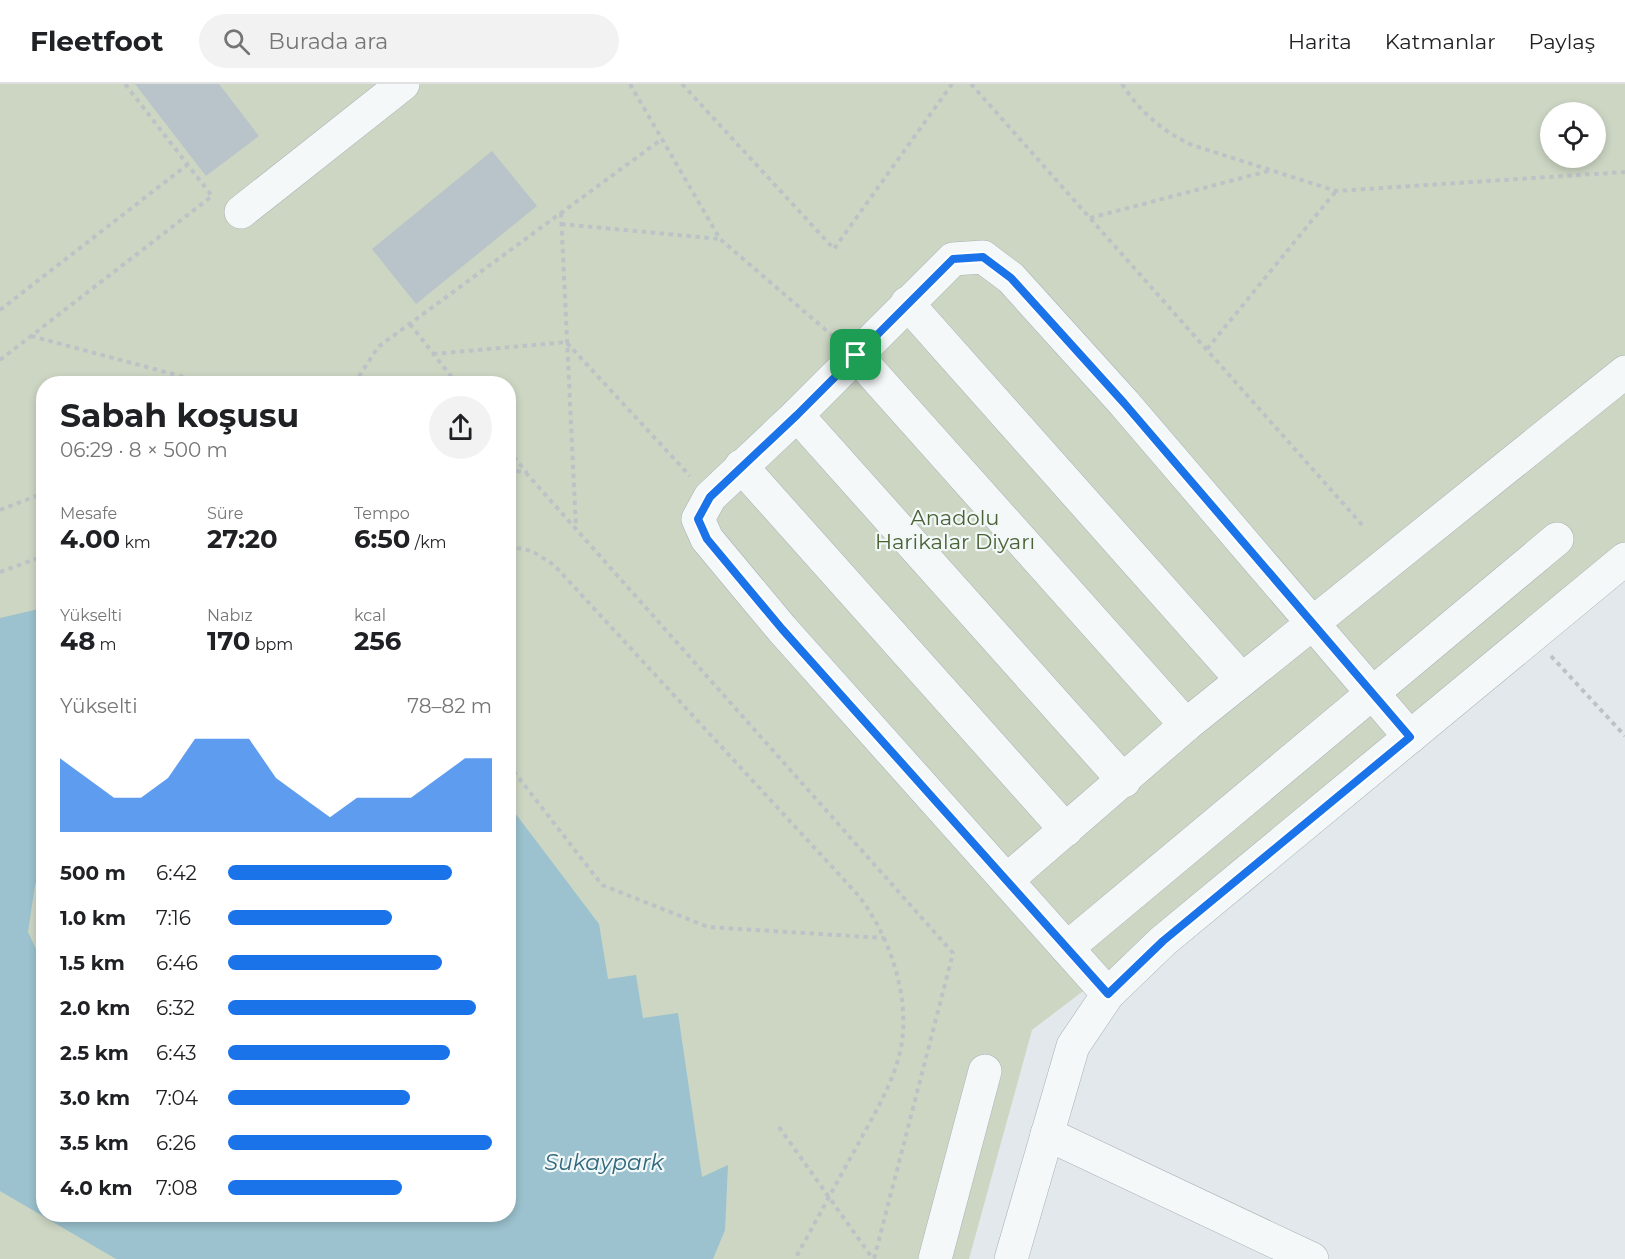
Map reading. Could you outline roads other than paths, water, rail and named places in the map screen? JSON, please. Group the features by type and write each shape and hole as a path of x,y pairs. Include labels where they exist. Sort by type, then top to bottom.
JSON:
{"street":[{"path":"241,212 403,84"},
{"path":"1108,994 782,629 707,539 698,519 710,497 797,415 953,259 983,257 1011,278 1124,403 1410,737"},
{"path":"907,303 1242,680"},
{"path":"856,355 1186,725"},
{"path":"1007,880 1186,725 1625,372"},
{"path":"797,415 1124,781"},
{"path":"741,466 1066,830"},
{"path":"1067,948 1557,539"},
{"path":"1011,1259 1072,1046 1108,994 1163,941 1625,559"},
{"path":"935,1259 986,1071"},
{"path":"1047,1134 1312,1259"}],"water":[{"name":"Sukaypark","path":"36,610 36,883 28,932 36,949 36,1212 0,1191 0,618"},
{"name":"Sukaypark","path":"516,814 599,924 608,979 636,975 643,1018 678,1013 702,1177 728,1165 725,1230 713,1259 116,1259 53,1222 516,1222"}],"park label":[{"name":"Anadolu Harikalar Diyarı","path":"955,529"}]}
